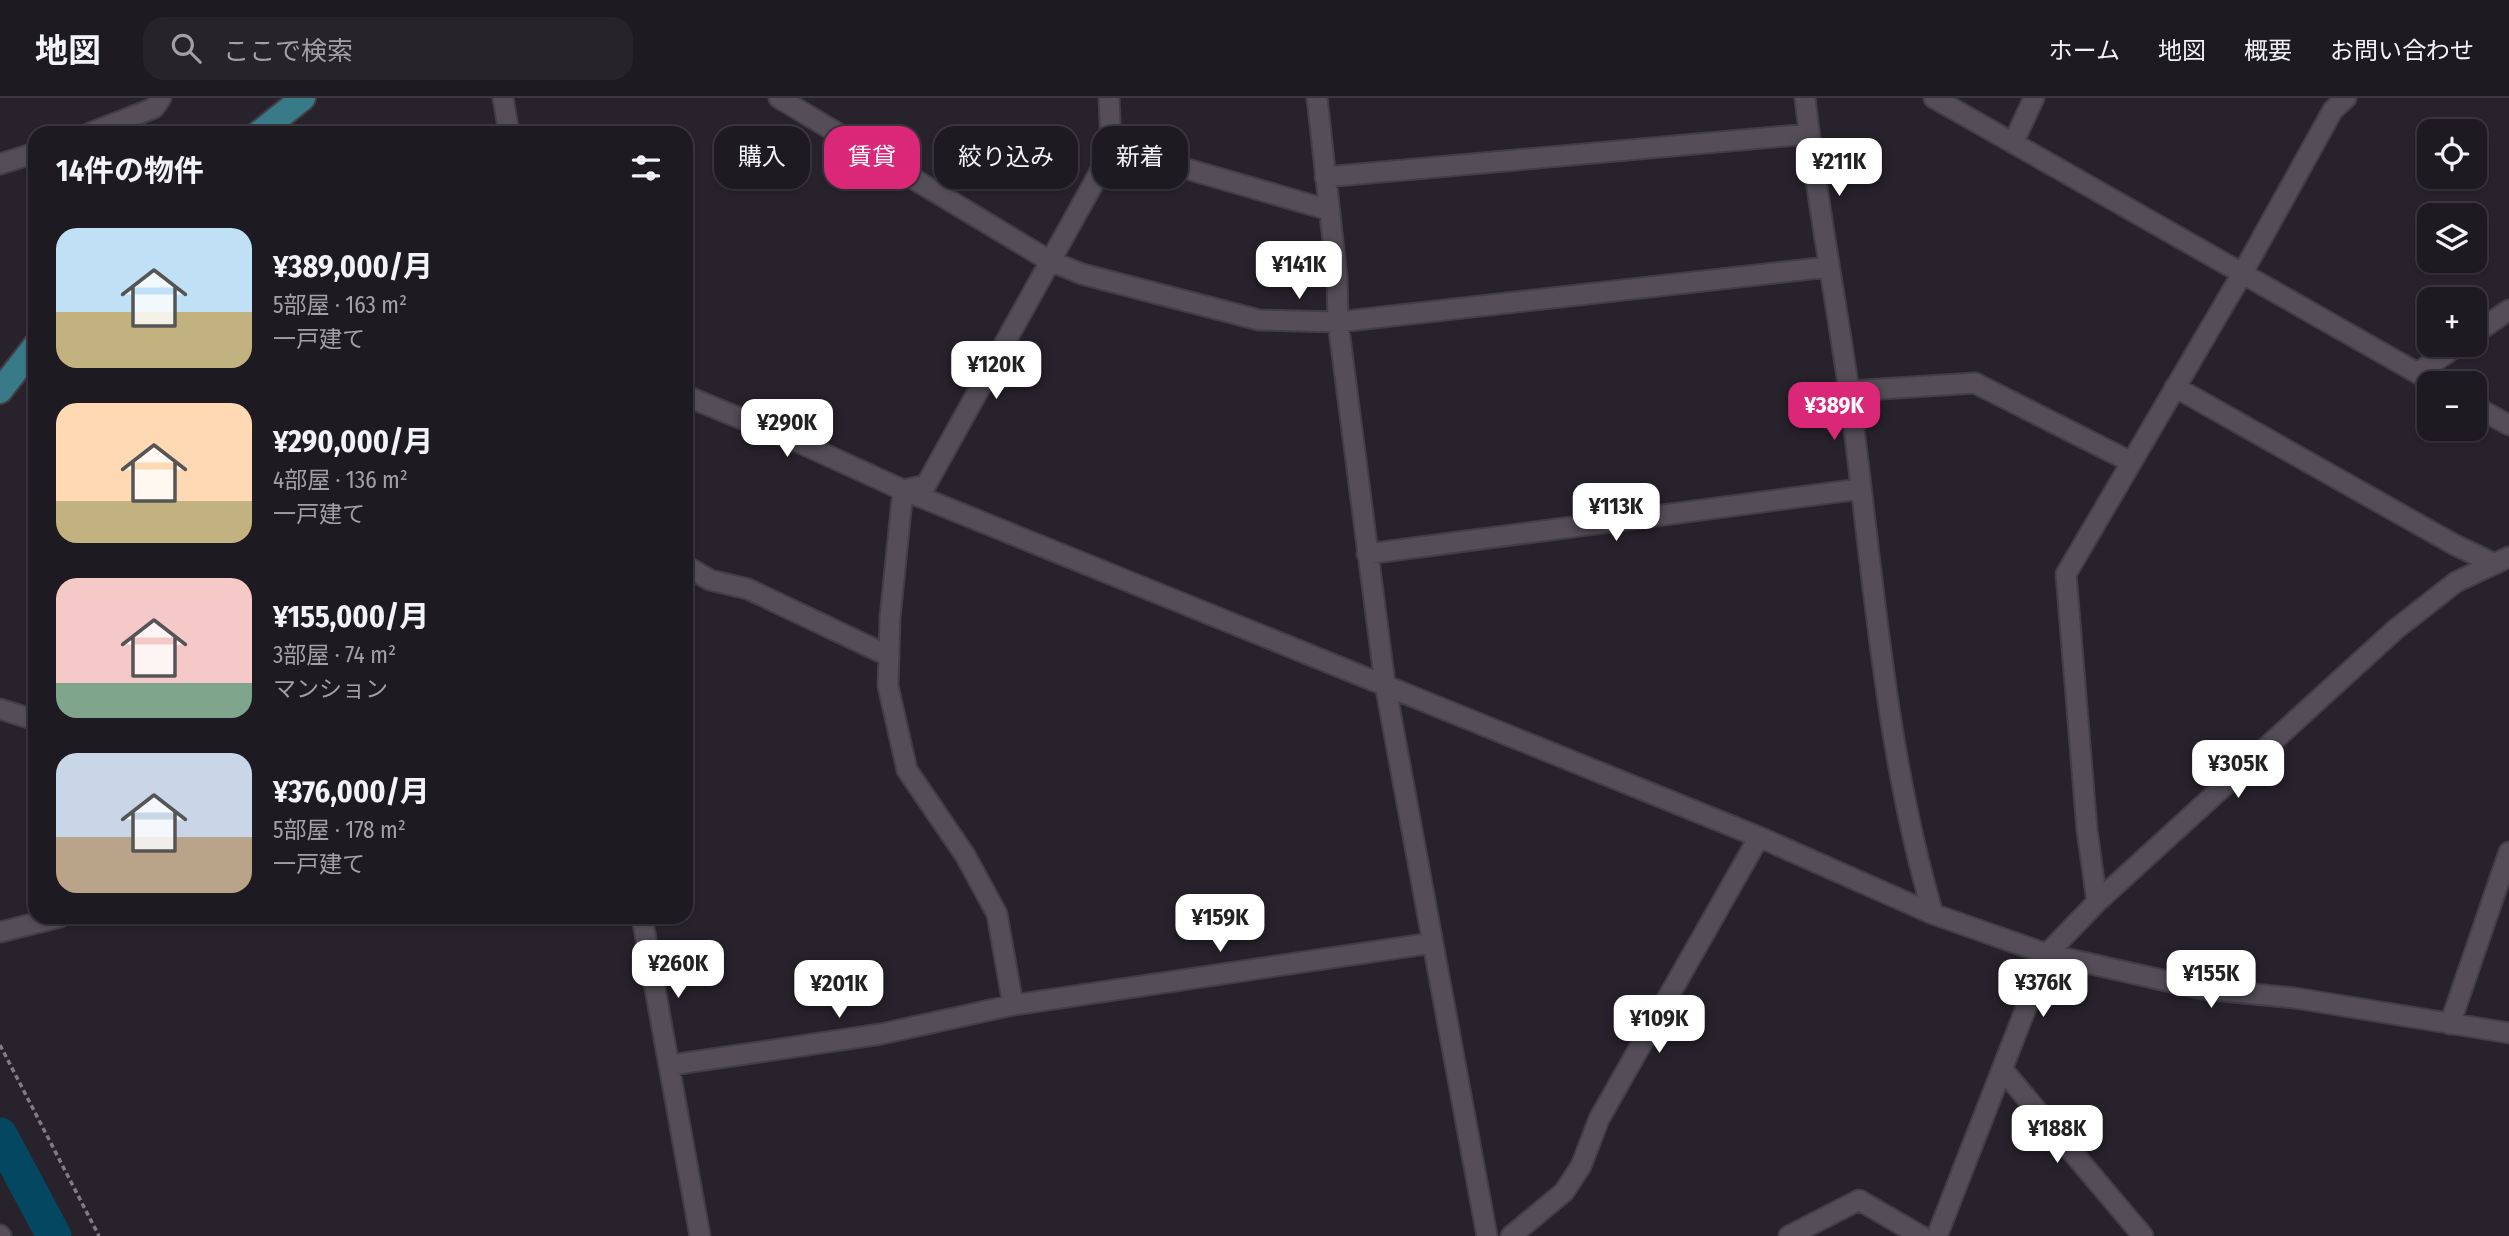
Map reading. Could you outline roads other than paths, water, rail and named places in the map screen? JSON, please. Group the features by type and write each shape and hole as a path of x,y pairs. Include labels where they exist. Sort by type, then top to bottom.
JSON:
{"main road":[{"path":"268,126 303,98"},
{"path":"0,391 28,355"}],"street":[{"path":"108,126 154,108 161,98"},
{"path":"503,98 508,126"},
{"path":"779,98 1050,261 1082,274 1259,320 1338,322 1828,267"},
{"path":"1109,98 1110,126"},
{"path":"1317,98 1337,277 1338,322 1385,684 1487,1236"},
{"path":"1805,98 1828,267 1849,391 1892,734 1917,858 1933,914"},
{"path":"1934,98 2417,373"},
{"path":"2013,143 2034,98"},
{"path":"2096,902 2087,830 2066,573 2242,274 2333,110 2346,98"},
{"path":"1325,177 1809,134"},
{"path":"0,164 28,155"},
{"path":"1188,169 1329,210"},
{"path":"903,490 926,485 1092,183"},
{"path":"2487,325 2509,310"},
{"path":"2420,371 2441,357"},
{"path":"1849,391 1975,383 2131,462"},
{"path":"2175,387 2455,545 2502,560"},
{"path":"693,399 798,442 903,490 1759,837 1933,914 2047,954 2192,987 2295,998 2509,1033"},
{"path":"2487,412 2509,425"},
{"path":"1367,554 1860,489"},
{"path":"903,490 888,687 907,770 965,855 997,914 1013,1005"},
{"path":"1937,1236 2047,954 2096,902 2396,629 2456,582 2502,560"},
{"path":"693,570 710,580 748,589 889,656"},
{"path":"0,709 28,718"},
{"path":"1511,1236 1563,1192 1581,1166 1599,1119 1759,837"},
{"path":"2450,1024 2509,852"},
{"path":"0,932 32,924"},
{"path":"643,924 700,1236"},
{"path":"671,1065 881,1034 1013,1005 1432,943"},
{"path":"2002,1069 2143,1236"},
{"path":"1789,1236 1859,1200 1920,1236"}],"waterway":[{"path":"0,1135 54,1236"}]}
